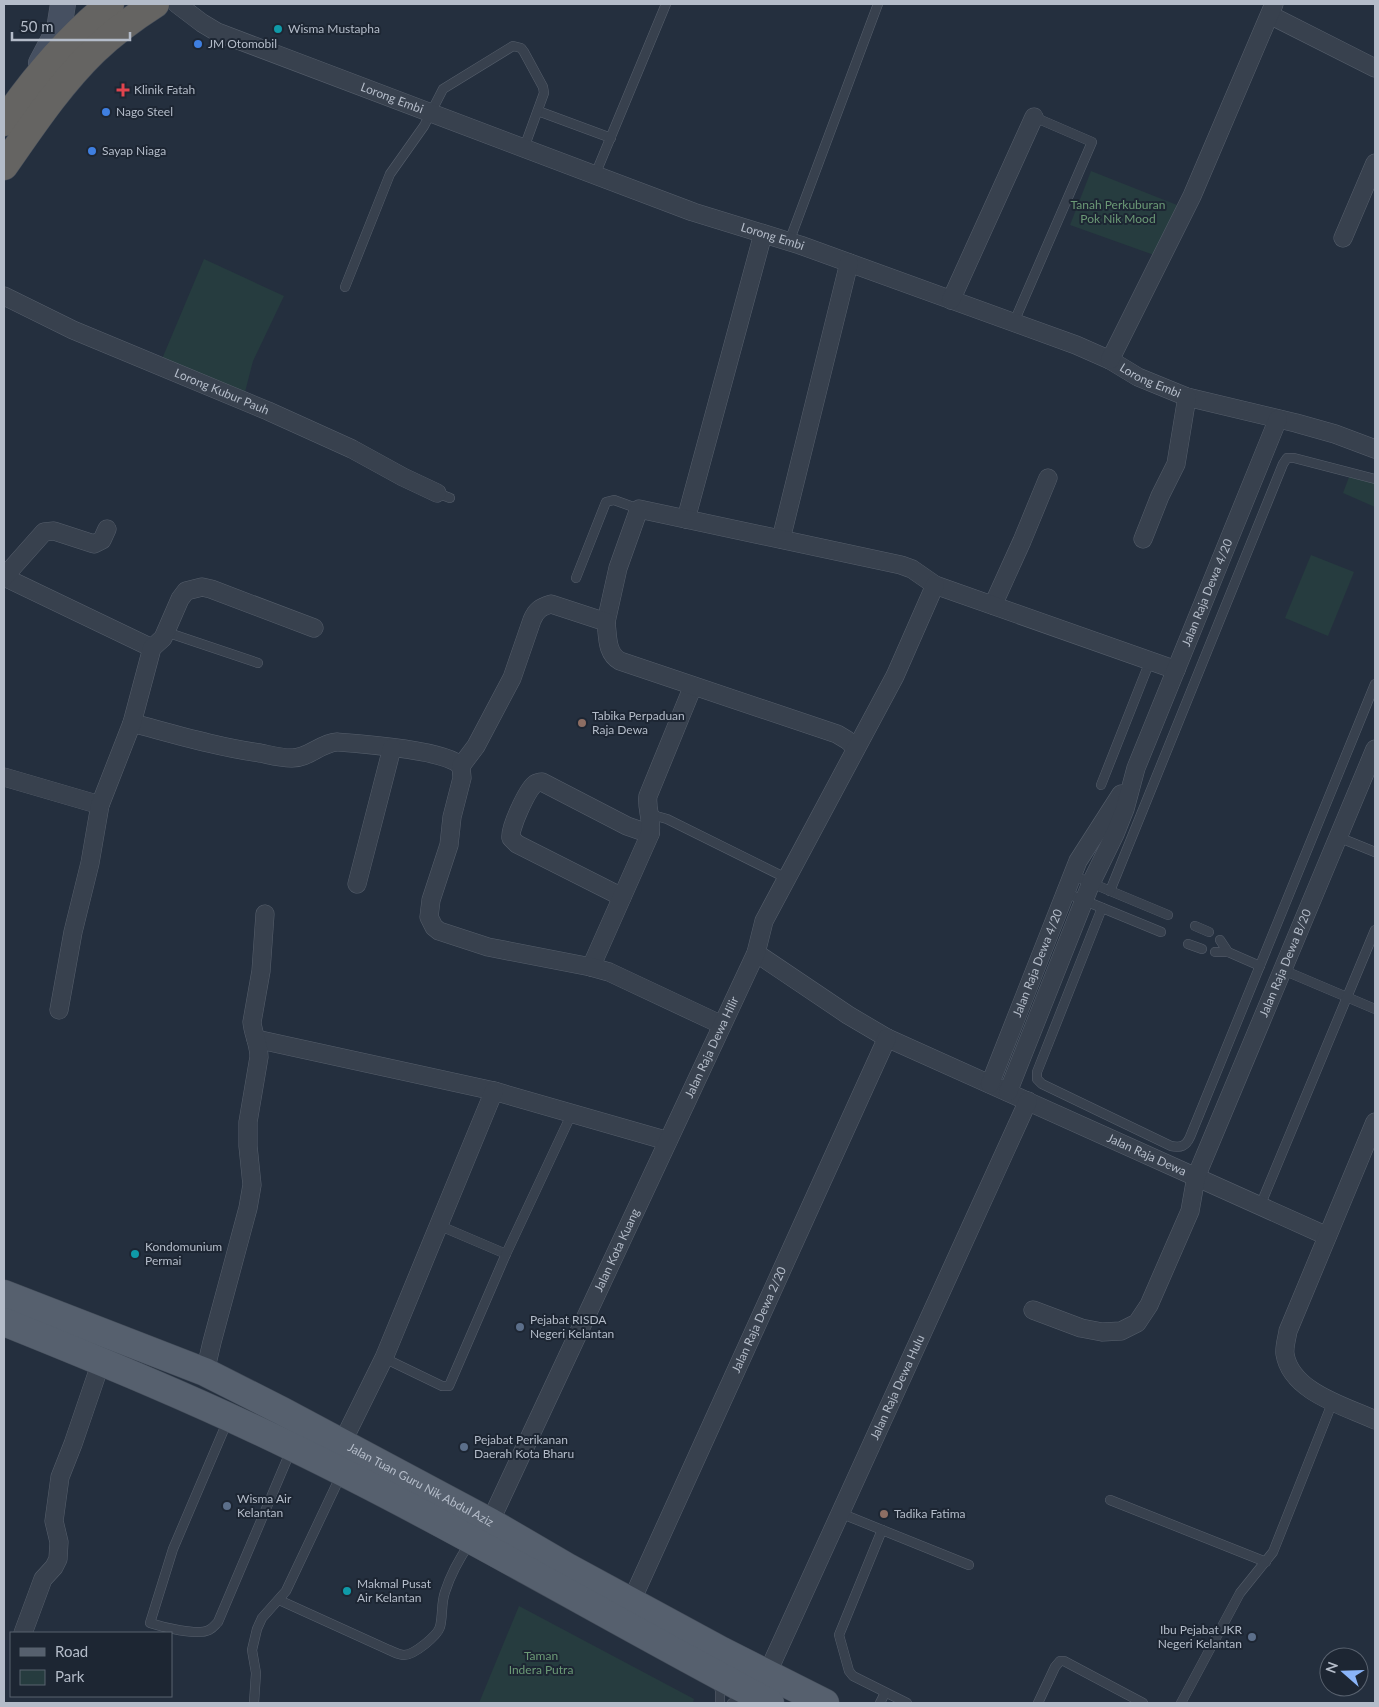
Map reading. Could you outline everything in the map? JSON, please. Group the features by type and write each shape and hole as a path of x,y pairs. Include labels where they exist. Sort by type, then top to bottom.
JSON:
{"highway":[{"path":"12,109 81,29 110,4"},
{"path":"7,164 40,114 94,52 128,22 155,4"}],"main road":[{"path":"12,109 60,29 63,4"},
{"name":"Jalan Tuan Guru Nik Abdul Aziz","path":"4,1294 205,1372 342,1442 710,1672 770,1703"},
{"name":"Jalan Tuan Guru Nik Abdul Aziz","path":"4,1322 229,1417 343,1472 482,1531 631,1602 825,1703"},
{"path":"205,1372 202,1383 204,1392 229,1417"}],"street":[{"name":"Lorong Embi","path":"177,4 202,24 217,32 693,212 789,242 1076,345 1110,360 1138,376 1187,397 1335,434 1375,449"},
{"path":"1110,360 1192,196 1272,9 1375,68"},
{"path":"951,300 1034,117"},
{"path":"1343,238 1375,163"},
{"path":"686,519 763,234"},
{"path":"781,539 849,263"},
{"name":"Lorong Kubur Pauh","path":"4,296 73,330 268,411 444,496"},
{"path":"1143,538 1160,496 1176,464 1187,397"},
{"name":"Jalan Raja Dewa 4/20","path":"1008,1092 1091,883 1115,834 1125,808 1136,768 1278,419"},
{"path":"993,605 1048,478"},
{"path":"856,748 836,734 613,657 610,651 606,622 618,568 639,509 901,565 912,569 935,585 1176,670"},
{"path":"107,529 102,540 94,544 54,531 44,532 4,577 152,648"},
{"name":"Jalan Raja Dewa Hilir","path":"668,1141 756,953 764,921 895,676 935,585"},
{"path":"59,1010 73,932 90,863 100,805 132,723 152,648 163,638 180,599 186,591 202,587 314,628"},
{"path":"606,622 560,605 551,604 543,606 536,612 512,678 482,737 461,766 462,778 452,817 450,845 431,900 429,917 431,923 439,931 488,947 591,967 626,979 722,1025"},
{"path":"591,967 650,834 651,822 647,805 650,788 693,686"},
{"path":"132,723 248,752 290,758 306,755 329,742 392,748 451,759 461,766"},
{"path":"356,884 392,748"},
{"name":"Jalan Raja Dewa B/20","path":"1033,1310 1081,1328 1102,1332 1121,1331 1137,1323 1149,1305 1190,1211 1196,1177 1375,749"},
{"name":"Jalan Raja Dewa 4/20","path":"990,1084 1082,854 1109,816 1136,768"},
{"path":"4,777 100,805"},
{"path":"622,897 517,844 511,838 511,828 531,788 538,782 542,782 626,826 650,834"},
{"path":"205,1372 248,1208 252,1185 248,1146 248,1122 259,1048 252,1030 252,1022 261,971 265,914"},
{"name":"Jalan Raja Dewa","path":"756,953 848,1015 887,1038 1327,1236"},
{"name":"Jalan Raja Dewa 2/20","path":"631,1602 887,1038"},
{"path":"256,1039 494,1091 668,1141"},
{"path":"342,1442 384,1358 494,1091"},
{"name":"Jalan Raja Dewa Hulu","path":"767,1674 1028,1101"},
{"path":"1375,1122 1288,1331 1285,1352 1290,1369 1300,1382 1313,1392 1375,1420"},
{"name":"Jalan Kota Kuang","path":"482,1531 668,1141"},
{"path":"23,1632 43,1579 54,1567 58,1559 59,1542 54,1521 60,1477 101,1362"}],"lane":[{"path":"595,175 666,4"},
{"path":"789,242 878,4"},
{"path":"345,287 390,174 424,126 444,88 513,46 518,46 524,52 543,87 544,96 524,148"},
{"path":"538,111 611,138"},
{"path":"1014,322 1092,142 1034,117"},
{"path":"1110,891 1283,464 1287,458 1294,458 1375,479"},
{"path":"576,578 606,502 614,500 639,509"},
{"path":"166,632 258,663"},
{"path":"1100,785 1150,661"},
{"path":"1102,908 1038,1072 1037,1079 1042,1084 1172,1146 1182,1146 1187,1143 1190,1137 1375,684"},
{"path":"649,814 667,819 786,878"},
{"path":"1338,837 1375,852"},
{"path":"1072,876 1168,915"},
{"path":"1066,893 1161,932"},
{"path":"1195,926 1209,932"},
{"path":"1260,1206 1375,930"},
{"path":"1220,940 1228,952"},
{"path":"1188,944 1202,949"},
{"path":"1215,952 1228,952 1260,966"},
{"path":"1282,970 1375,1009"},
{"path":"384,1358 442,1386 449,1386 506,1254 572,1113"},
{"path":"438,1225 506,1254"},
{"path":"1181,1703 1240,1593 1273,1552 1333,1401"},
{"path":"229,1417 173,1549 150,1623 165,1628 201,1632 213,1628 218,1622 292,1447"},
{"path":"254,1703 256,1684 252,1650 253,1640 262,1618 286,1591 343,1472"},
{"path":"1110,1500 1266,1562"},
{"path":"840,1513 968,1565"},
{"path":"882,1530 839,1635 850,1674 907,1703"},
{"path":"279,1600 389,1650 406,1655 412,1653 438,1631 444,1594 453,1570 459,1558 482,1531"},
{"path":"1038,1703 1055,1667 1060,1661 1064,1661 1143,1703"},
{"path":"710,1672 720,1690 720,1703"},
{"path":"880,1703 885,1693"},
{"path":"732,1703 749,1703"}],"green space":[{"name":"Tanah Perkuburan Pok Nik Mood","path":"1091,171 1177,205 1154,255 1070,225"},
{"path":"204,259 284,296 253,361 245,392 162,359"},
{"path":"1349,477 1375,483 1375,507 1343,493"},
{"path":"1311,555 1354,572 1328,636 1285,618"},
{"name":"Taman Indera Putra","path":"519,1606 694,1699 693,1703 479,1703"}],"place":[{"name":"Wisma Mustapha","path":"278,29"},
{"name":"JM Otomobil","path":"198,44"},
{"name":"Klinik Fatah","path":"123,90"},
{"name":"Nago Steel","path":"106,112"},
{"name":"Sayap Niaga","path":"92,151"},
{"name":"Tabika Perpaduan Raja Dewa","path":"582,723"},
{"name":"Kondomunium Permai","path":"135,1254"},
{"name":"Pejabat RISDA Negeri Kelantan","path":"520,1327"},
{"name":"Pejabat Perikanan Daerah Kota Bharu","path":"464,1447"},
{"name":"Wisma Air Kelantan","path":"227,1506"},
{"name":"Tadika Fatima","path":"884,1514"},
{"name":"Makmal Pusat Air Kelantan","path":"347,1591"},
{"name":"Ibu Pejabat JKR Negeri Kelantan","path":"1252,1637"}]}
